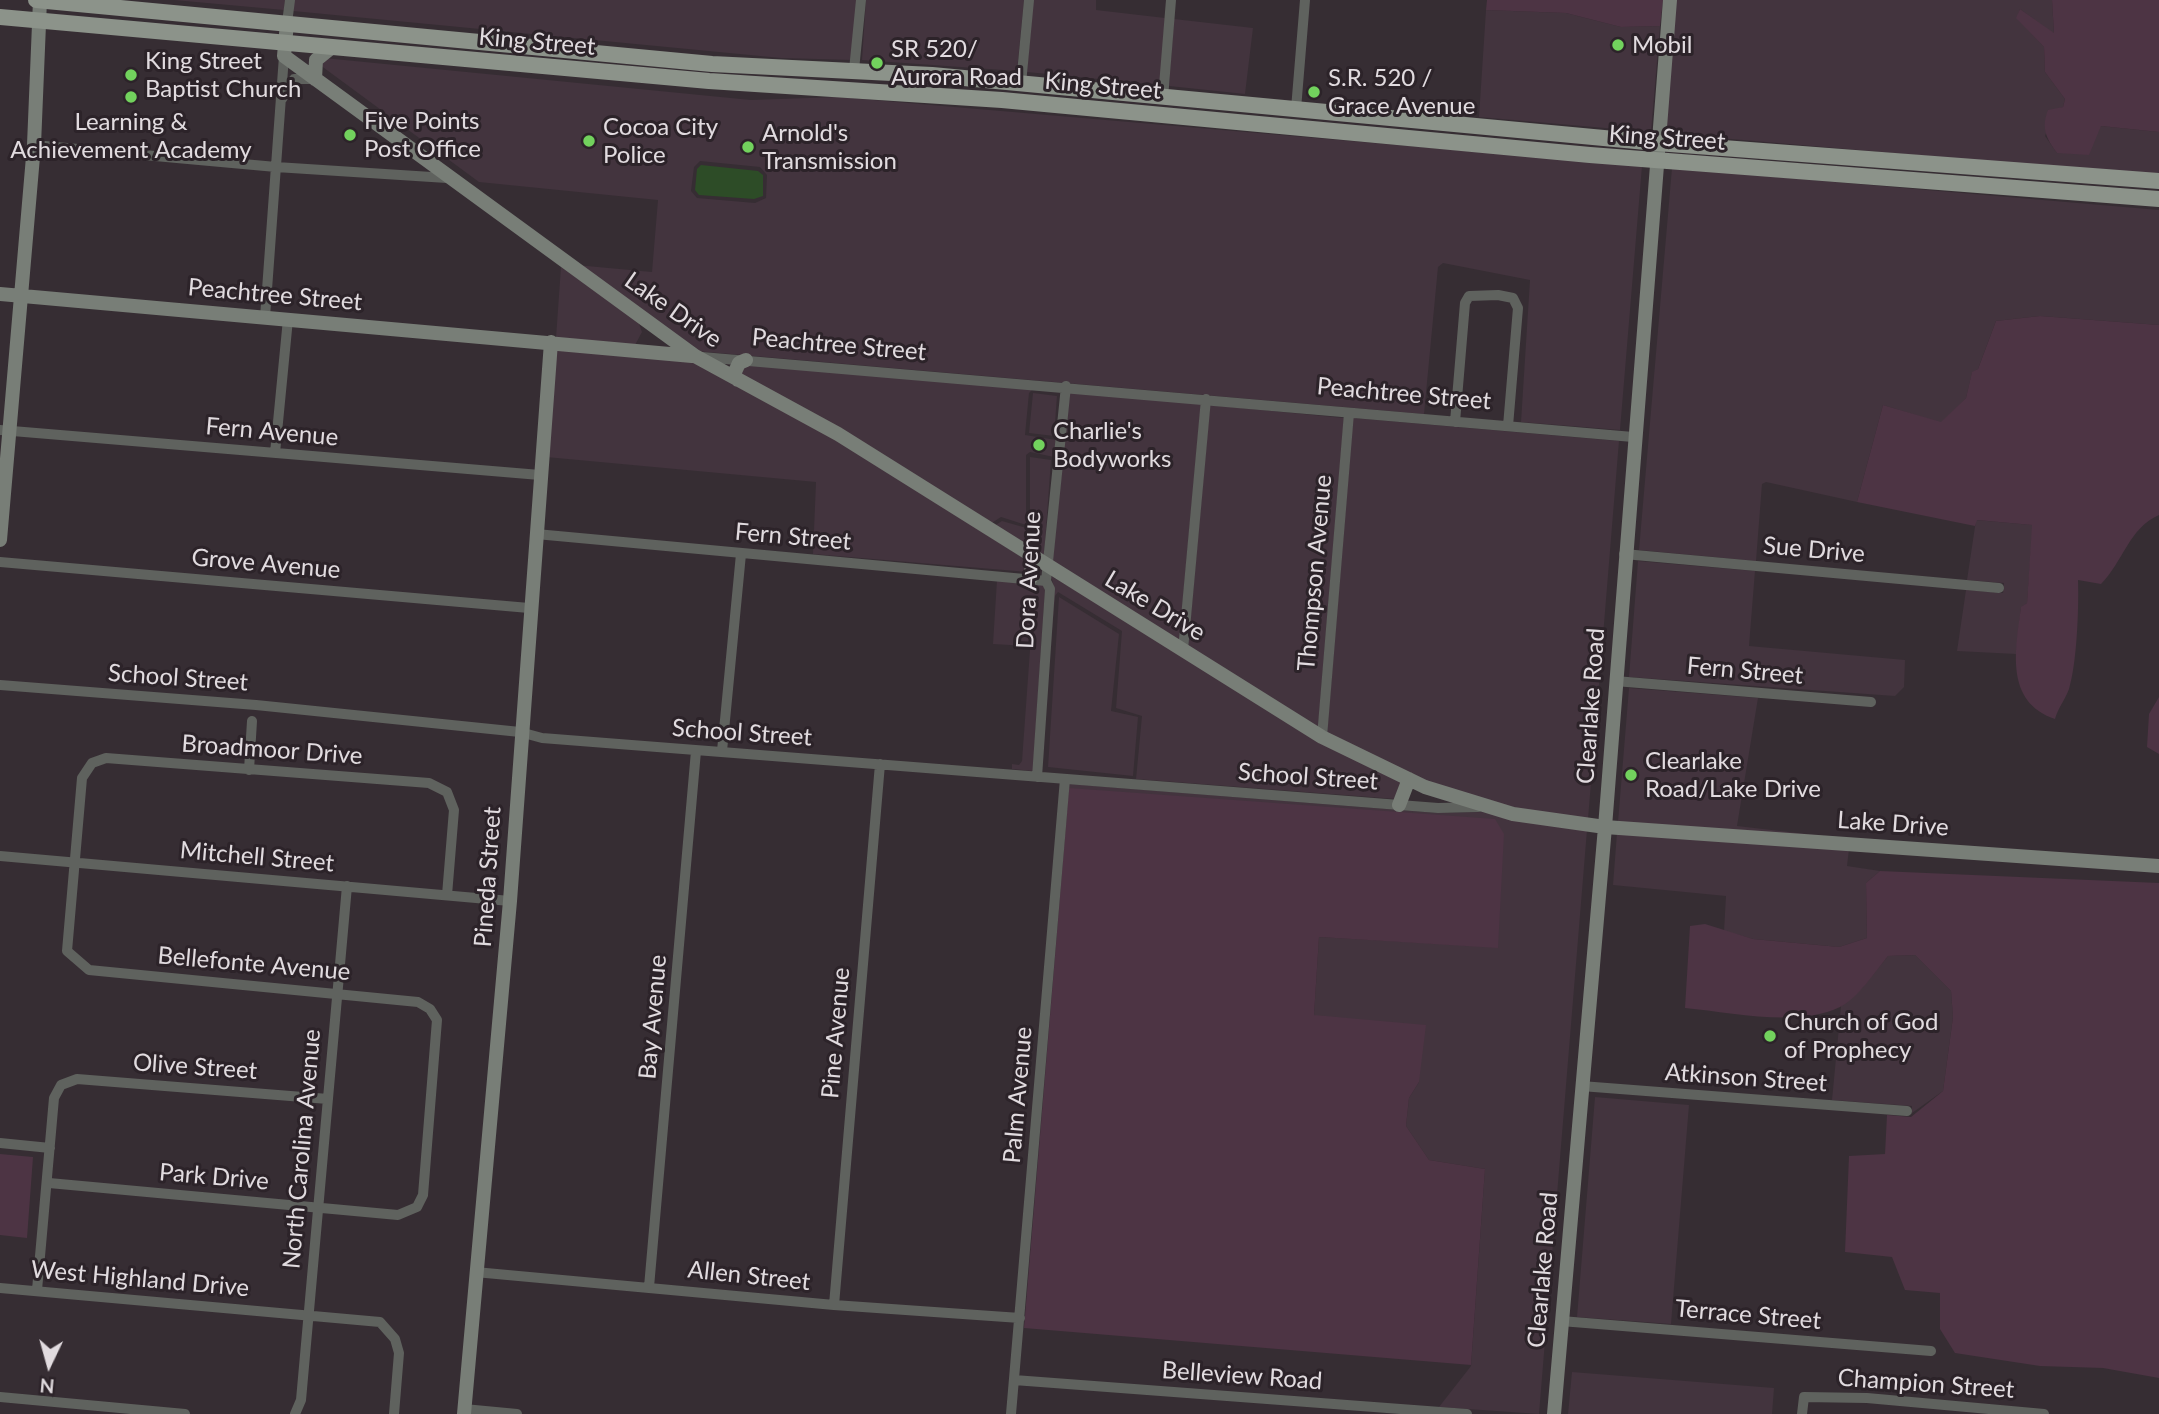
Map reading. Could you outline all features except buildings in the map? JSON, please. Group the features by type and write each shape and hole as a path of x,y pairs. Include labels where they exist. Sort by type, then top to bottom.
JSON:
{"main road":[{"name":"King Street","path":"39,0 749,65 1021,83 1657,143 1906,161 2159,184"},
{"name":"King Street","path":"0,17 284,50 331,48 665,76 1005,100 1656,161 2159,199"},
{"path":"665,76 687,68 739,72 749,65"},
{"path":"776,83 786,79 841,79 854,70"},
{"path":"1005,100 1009,95 1156,106 1163,98"},
{"path":"1162,115 1178,108 1315,120 1324,112"},
{"path":"1905,179 1906,161"},
{"path":"2011,187 2037,178 2159,184"}],"street":[{"path":"0,540 5,431 34,145 39,0"},
{"path":"265,317 279,106 290,0"},
{"path":"854,70 861,0"},
{"path":"1021,83 1029,0"},
{"path":"1163,98 1171,0"},
{"path":"1296,109 1304,0"},
{"name":"Clearlake Road","path":"1554,1414 1605,827 1633,437 1670,0"},
{"path":"279,106 294,79 315,79 316,60 331,48"},
{"name":"Lake Drive","path":"284,50 315,79 447,178 695,356 838,434 1032,558 1047,574 1183,650 1322,737 1409,779 1483,806 1529,818 1605,827 2159,866"},
{"path":"34,145 276,167 447,178"},
{"name":"Peachtree Street","path":"0,293 1633,437"},
{"path":"1455,422 1465,303 1469,296 1498,295 1513,298 1518,307 1508,426"},
{"path":"637,351 647,331 642,318"},
{"path":"275,453 288,319"},
{"name":"Pineda Street","path":"464,1412 510,901 529,608 551,342"},
{"path":"738,380 734,374 746,360"},
{"name":"Dora Avenue","path":"1037,777 1050,589 1047,574 1066,386"},
{"path":"1183,650 1206,399"},
{"name":"Thompson Avenue","path":"1322,737 1349,413"},
{"name":"Fern Avenue","path":"5,431 540,475"},
{"name":"Fern Street","path":"536,534 1031,578 1047,574"},
{"path":"722,751 741,554"},
{"name":"Sue Drive","path":"1625,554 1999,588"},
{"path":"1031,578 1034,570 1032,558"},
{"name":"Grove Avenue","path":"0,562 529,608"},
{"name":"Fern Street","path":"1615,681 1871,702"},
{"name":"School Street","path":"0,685 256,705 520,732 542,738 696,751 1399,805 1483,806"},
{"path":"249,770 252,722"},
{"name":"Bay Avenue","path":"649,1287 696,751"},
{"name":"Broadmoor Drive","path":"74,863 82,778 92,763 106,758 429,783 447,792 454,810 447,895"},
{"name":"Pine Avenue","path":"834,1305 880,764"},
{"name":"Palm Avenue","path":"1011,1414 1065,779"},
{"path":"1399,805 1409,779"},
{"name":"Mitchell Street","path":"0,856 510,901"},
{"name":"Bellefonte Avenue","path":"74,863 67,951 89,970 418,1002 430,1009 437,1020 423,1195 417,1207"},
{"name":"North Carolina Avenue","path":"295,1414 301,1400 347,886"},
{"name":"Olive Street","path":"51,1147 54,1098 61,1085 77,1079 328,1099"},
{"name":"Atkinson Street","path":"1581,1086 1908,1111"},
{"path":"0,1143 51,1147 37,1290"},
{"name":"Park Drive","path":"48,1184 398,1215 417,1207"},
{"name":"Allen Street","path":"475,1272 834,1305 1020,1318"},
{"name":"West Highland Drive","path":"0,1288 380,1322 395,1339 399,1353 394,1414"},
{"name":"Terrace Street","path":"1562,1321 1931,1351"},
{"name":"Belleview Road","path":"1014,1380 1467,1414"},
{"path":"0,1397 185,1414"},
{"name":"Champion Street","path":"1802,1414 1804,1397 1867,1398 2044,1414"},
{"path":"464,1412 517,1414"}],"shaded area":[{"path":"174,0 285,0 284,10"},
{"path":"294,0 857,0 853,60 781,58 293,11"},
{"path":"866,0 1024,0 1017,71 862,60"},
{"path":"1033,0 1096,0 1096,10 1165,18 1160,85 1027,72"},
{"path":"1487,0 1663,0 1660,26 1621,27 1566,13 1486,10"},
{"path":"1674,0 2052,0 2054,34 2020,9 2017,18 2044,47 2045,72 2065,99 2063,107 2055,110 2045,136 2057,153 2101,126 2159,132 2159,176 1662,133"},
{"path":"2052,0 2159,0 2159,132 2101,126 2089,155 2057,153 2047,138 2045,122 2048,110 2063,107 2065,99 2045,72 2044,47 2016,18 2020,9 2054,33"},
{"path":"1486,10 1566,13 1621,27 1660,26 1651,132 1479,117"},
{"path":"1174,19 1253,28 1245,94 1169,86"},
{"path":"324,58 751,100 838,97 1642,166 1620,430 1521,422 1530,280 1443,263 1438,267 1424,414 696,351 576,265 652,272 658,200 479,182 320,65","holes":["700,161 760,167 767,175 766,198 755,203 697,198 691,191 694,167"]},
{"path":"701,165 758,171 763,175 763,196 754,199 699,195 695,190 697,169"},
{"path":"1672,168 2159,210 2159,325 2040,316 1996,321 1978,369 1972,373 1966,398 1941,423 1883,405 1857,502 1766,482 1762,484 1756,561 1639,550"},
{"path":"561,267 638,321 642,332 635,345 556,338"},
{"path":"2040,316 2159,325 2159,515 2140,528 2101,584 2078,580 2074,665 2069,689 2055,719 2039,711 2028,701 2017,673 2017,641 2021,607 2027,603 2032,525 1977,520 1975,526 1857,502 1883,405 1941,422 1966,398 1972,372 1978,369 1996,321"},
{"path":"555,348 693,361 836,439 1028,561 1028,572 813,554 816,482 546,457"},
{"path":"747,365 1061,391 1033,389 1029,393 1025,435 1056,440 1054,457 1030,452 1026,455 1026,525 1001,517 990,524 741,376 742,367"},
{"path":"1070,392 1201,404 1179,642 1052,565"},
{"path":"1033,393 1057,396 1054,436 1029,433"},
{"path":"1210,405 1344,418 1318,729 1188,647"},
{"path":"1353,418 1619,441 1588,819 1530,812 1427,782 1327,734"},
{"path":"1030,457 1051,460 1044,556 994,526 1002,521 1030,529"},
{"path":"1976,520 2033,525 2027,603 2021,608 2016,654 1957,651 1966,590 2003,593 2004,583 1967,580"},
{"path":"1638,561 1755,571 1749,646 1905,660 1904,687 1895,696 1629,677"},
{"path":"1051,576 1403,782 1396,799 1136,779 1142,716 1116,708 1122,631 1058,592 1055,596 1050,654 1054,587"},
{"path":"997,580 1043,585 1045,590 1033,771 1012,769 1012,764 1019,765 1022,761 1030,650 1026,646 993,644"},
{"path":"1059,597 1119,634 1111,711 1138,717 1133,776 1048,767"},
{"path":"1629,688 1758,698 1737,826 1850,839 1618,822"},
{"path":"2159,697 2159,754 2147,747 2149,714"},
{"path":"1069,784 1438,813 1482,812 1587,830 1539,1414 1439,1407 1471,1366 1485,1169 1429,1160 1406,1126 1409,1098 1419,1082 1314,1015 1319,937 1498,947 1069,788"},
{"path":"1069,788 1495,819 1504,834 1498,948 1319,937 1314,1015 1426,1025 1419,1082 1409,1098 1406,1126 1429,1160 1485,1169 1471,1365 1024,1328"},
{"path":"1617,833 1849,849 1847,866 1880,871 1866,883 1867,938 1839,947 1753,939 1724,931 1726,896 1613,885"},
{"path":"1880,871 2159,883 2159,1378 2103,1368 2040,1366 1955,1353 1940,1329 1940,1293 1905,1290 1892,1257 1845,1252 1849,1156 1885,1154 1887,1115 1911,1117 1943,1091 1953,1017 1951,991 1915,955 1888,956 1854,997 1840,1007 1823,1013 1784,1018 1685,1008 1690,926 1705,924 1753,939 1839,947 1867,938 1866,883"},
{"path":"1915,955 1951,991 1953,1017 1943,1091 1912,1113 1912,1106 1832,1100 1841,1006 1863,987 1888,956"},
{"path":"1595,1097 1689,1105 1671,1324 1577,1317"},
{"path":"0,1154 33,1157 27,1238 0,1235"},
{"path":"1572,1372 1774,1388 1772,1414 1568,1414"}],"place":[{"name":"Mobil","path":"1618,45"},
{"name":"SR 520/ Aurora Road","path":"877,63"},
{"name":"King Street Baptist Church","path":"131,75"},
{"name":"S.R. 520 / Grace Avenue","path":"1314,92"},
{"name":"Learning & Achievement Academy","path":"131,97"},
{"name":"Five Points Post Office","path":"350,135"},
{"name":"Cocoa City Police","path":"589,141"},
{"name":"Arnold's Transmission","path":"748,147"},
{"name":"Charlie's Bodyworks","path":"1039,445"},
{"name":"Clearlake Road/Lake Drive","path":"1631,775"},
{"name":"Church of God of Prophecy","path":"1770,1036"}]}
